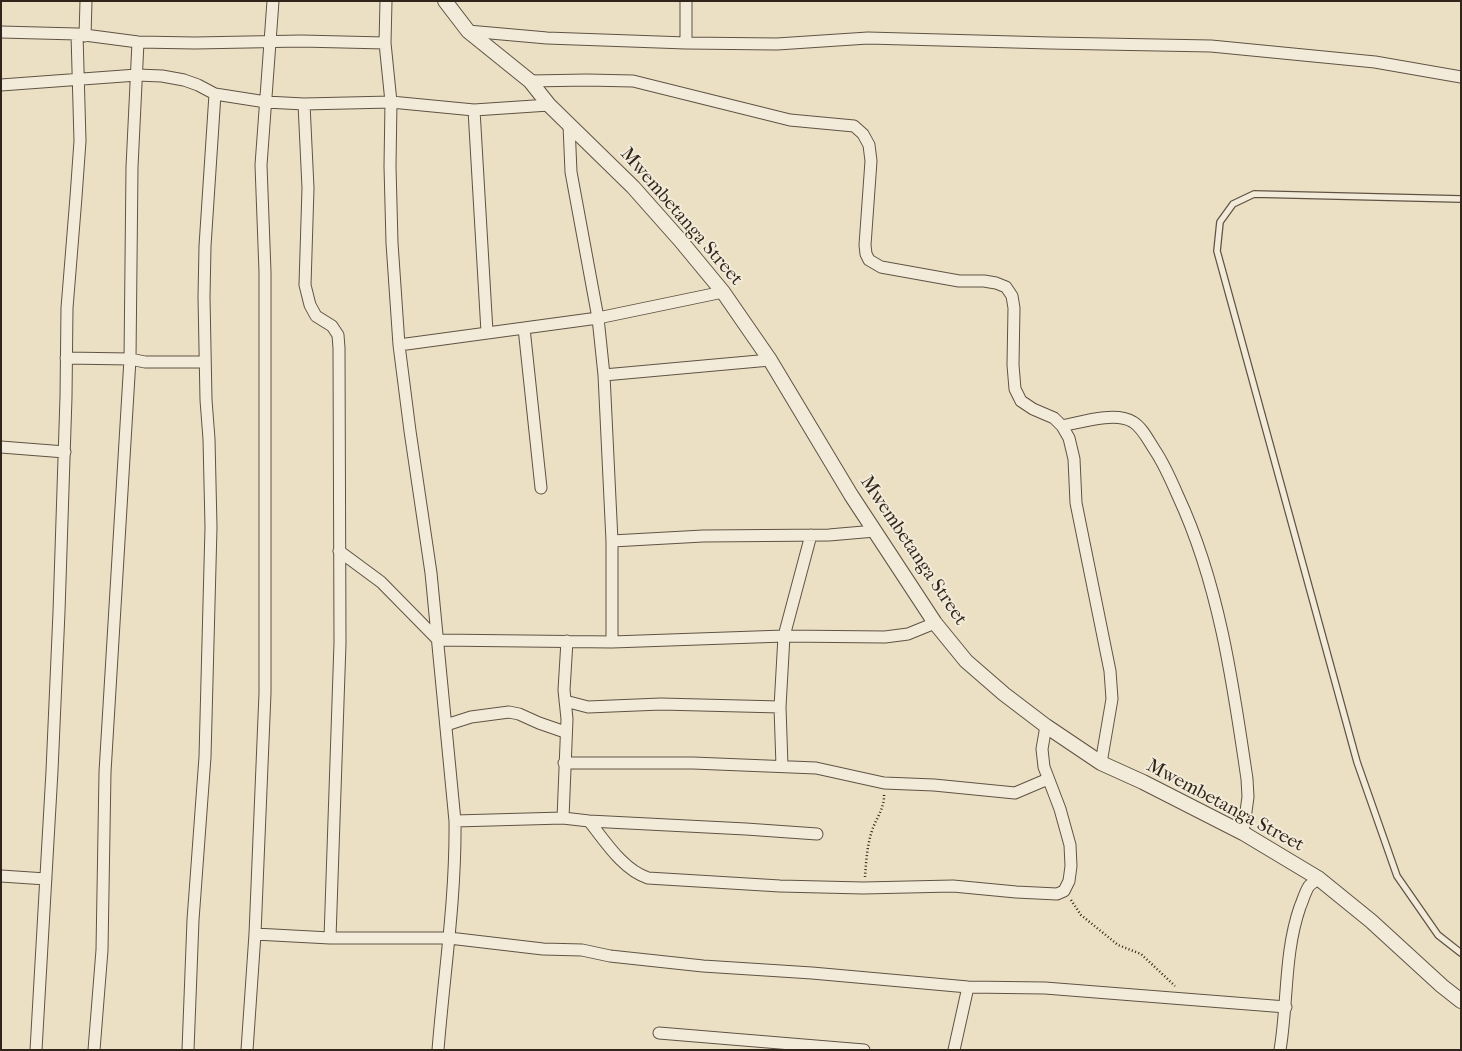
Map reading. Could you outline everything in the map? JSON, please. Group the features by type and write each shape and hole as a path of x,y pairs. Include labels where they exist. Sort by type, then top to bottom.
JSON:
{"street":[{"path":"36,1050 58,650 65,452 68,282 79,156 79,79 81,35 86,1"},
{"path":"247,1050 256,934 266,664 264,594 265,272 261,165 273,1"},
{"path":"386,1 385,42 391,102 392,234 399,345 431,573 455,821 455,859 438,1050"},
{"name":"Mwembetanga Street","path":"445,1 468,31 530,81 549,105 633,186 723,292 770,360 874,531 935,623 966,661 1004,694 1046,726 1101,763 1143,782 1243,833 1318,878 1371,921 1461,1001"},
{"path":"686,1 686,43"},
{"path":"468,31 547,38 686,43 778,44 868,38 1211,46 1375,62 1461,77"},
{"path":"1,32 81,35 138,42 385,42"},
{"path":"94,1050 102,950 105,772 130,360 132,176 138,42"},
{"path":"1,85 137,75 162,76 184,80 215,94 266,102 304,104 391,102 474,110 549,105"},
{"path":"530,81 633,81 790,120 854,126 863,134 869,144 871,161 865,245 869,260 881,267 959,281 990,282 1006,287 1012,296 1014,308 1013,365 1015,389 1021,400 1033,409 1054,418 1062,426 1069,438 1074,459 1076,503 1110,671 1112,699 1101,763"},
{"path":"188,1050 193,920 205,757 211,527 204,297 215,94"},
{"path":"304,104 308,188 305,286 310,305 316,316 332,326 338,335 339,688 330,938"},
{"path":"474,110 487,332"},
{"path":"569,124 571,172 598,318 604,375 612,541 612,642"},
{"path":"399,345 598,318 723,292"},
{"path":"524,328 541,488"},
{"path":"66,358 145,362 205,362"},
{"path":"604,375 770,360"},
{"path":"1062,426 1110,417 1121,417 1133,422 1142,430 1164,466 1190,521 1211,585 1230,673 1247,779 1248,797 1243,833"},
{"path":"1,447 65,452"},
{"path":"612,541 703,536 829,535 874,531"},
{"path":"782,766 780,707 784,636 811,535"},
{"path":"339,552 381,582 438,640 612,642 784,636 884,637 908,634 935,623"},
{"path":"563,818 566,719 564,690 567,641"},
{"path":"565,701 588,707 660,704 780,707"},
{"path":"446,725 471,717 509,712 565,732"},
{"path":"589,821 628,868 638,875 648,878 780,886 863,888 953,886 1057,894 1064,891 1070,882 1070,845 1060,809 1044,767 1042,748 1046,726"},
{"path":"564,763 693,763 816,768 884,783 934,785 1015,793 1048,780"},
{"path":"455,821 563,818 818,834"},
{"path":"1,876 46,879"},
{"path":"1280,1050 1286,1007 1290,944 1305,894 1309,886 1318,878"},
{"path":"256,934 330,938 449,938 543,949 582,950 610,956 703,966 812,973 968,987 1045,988 1286,1007"},
{"path":"954,1050 968,987"},
{"path":"659,1033 864,1050"}],"lane":[{"path":"1461,199 1254,194 1233,204 1220,222 1217,251 1357,762 1397,876 1438,934 1461,952"}],"path":[{"path":"863,888 870,836 882,809 884,783"},
{"path":"1064,891 1081,914 1118,945 1140,954 1190,1000"}]}
